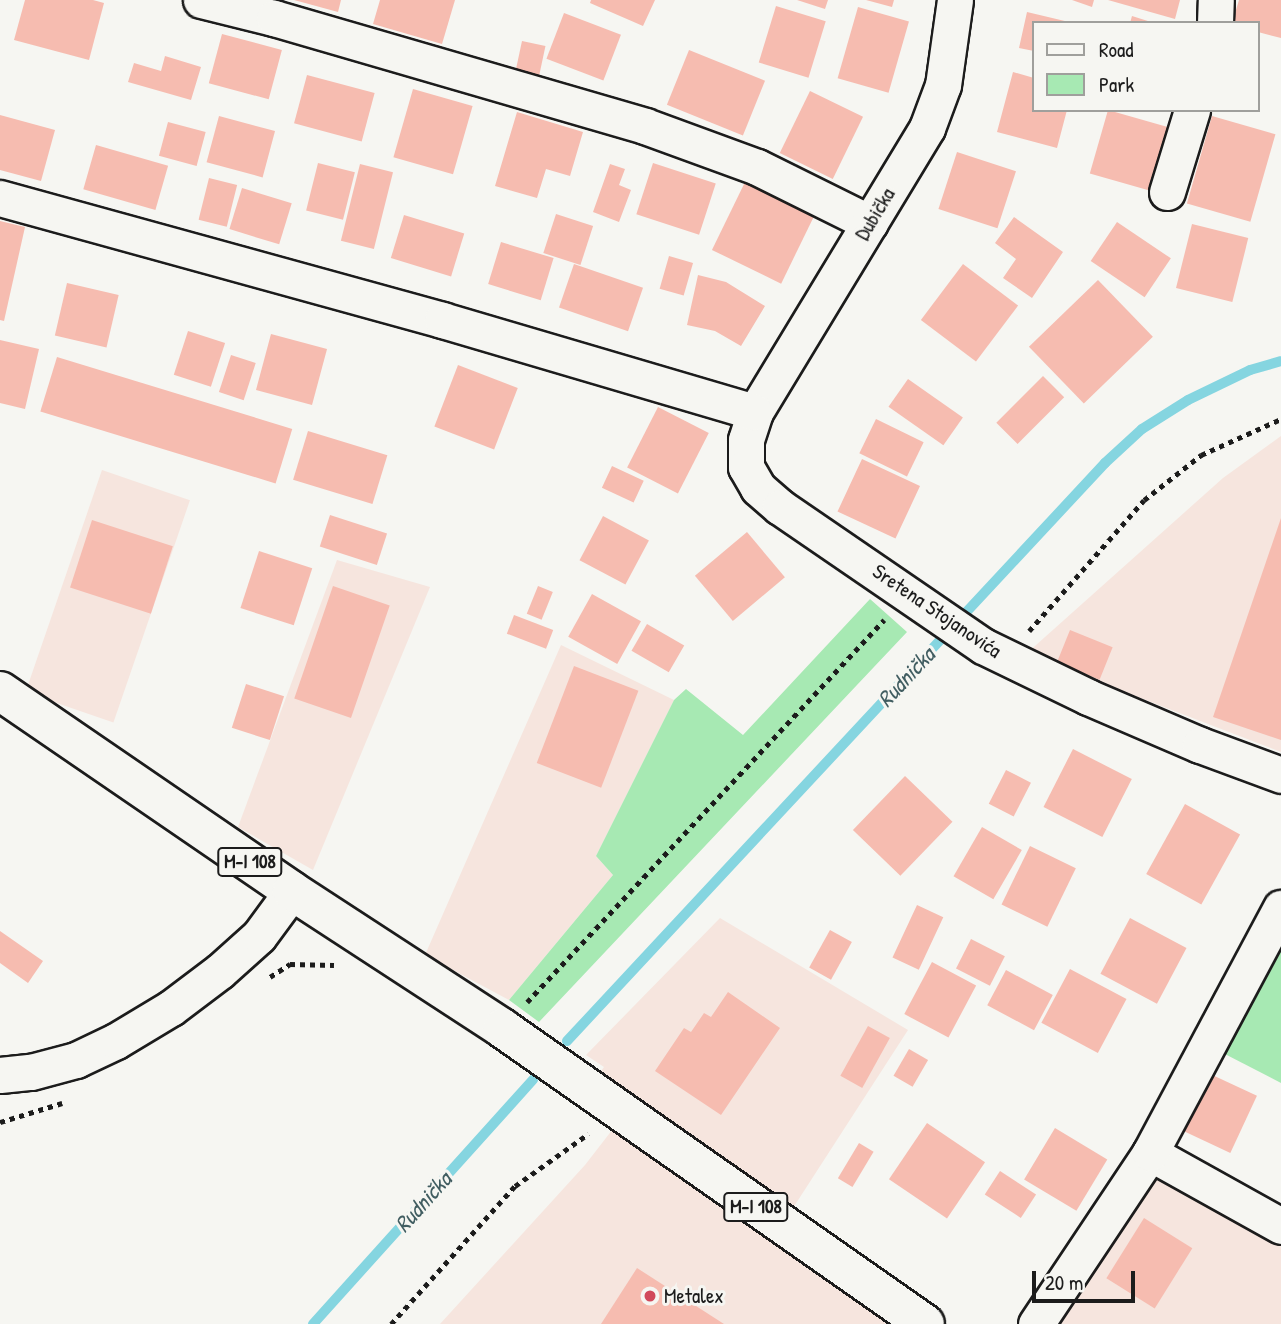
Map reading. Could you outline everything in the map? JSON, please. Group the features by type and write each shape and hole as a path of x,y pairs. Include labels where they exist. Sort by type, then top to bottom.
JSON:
{"main road":[{"name":"M-I 108","path":"0,691 292,891 502,1028 925,1324"}],"street":[{"path":"201,0 274,18 419,63 578,104 645,126 757,167 870,223"},
{"name":"Dubička","path":"755,412 927,128 943,85 955,0"},
{"path":"1215,21 1216,0"},
{"path":"1167,192 1191,112"},
{"path":"0,198 442,320 755,412"},
{"name":"Sretena Stojanovića","path":"755,412 744,454 746,467 758,488 780,507 994,652 1200,745 1281,775"},
{"path":"0,1074 31,1072 76,1060 116,1041 171,1009 259,936 292,891"},
{"path":"1036,1324 1150,1153 1281,908"},
{"path":"1150,1153 1281,1226"}],"path":[{"path":"994,652 1144,500 1200,455 1281,419"},
{"path":"502,1028 919,599"},
{"path":"260,983 290,964 340,966"},
{"path":"0,1122 65,1102"},
{"path":"391,1324 515,1186 583,1137 623,1114"}],"shaded area":[{"path":"1281,436 1281,752 1026,654 1223,478"},
{"path":"102,470 190,500 113,722 25,692"},
{"path":"337,560 430,587 313,870 238,827"},
{"path":"561,645 674,700 596,856 613,875 509,1000 425,955"},
{"path":"720,918 908,1030 793,1208 599,1074 604,1067 586,1055"},
{"path":"616,1125 904,1324 440,1324 585,1165"},
{"path":"1153,1178 1170,1179 1281,1241 1281,1324 1057,1324"}],"green space":[{"path":"870,599 907,632 539,1022 509,1000 613,875 596,856 674,700 686,689 743,735"},
{"path":"1281,936 1281,1083 1219,1051"}],"building":[{"path":"25,0 93,0 104,3 89,60 14,40"},
{"path":"294,0 341,0 338,12"},
{"path":"380,0 455,0 442,44 373,24"},
{"path":"591,0 655,0 643,26 590,3"},
{"path":"797,0 828,0 825,9"},
{"path":"866,0 894,0 892,7"},
{"path":"1072,0 1094,0 1092,7"},
{"path":"1108,0 1180,0 1175,19"},
{"path":"1239,0 1281,0 1281,38 1260,33 1260,21 1233,21"},
{"path":"776,6 826,21 808,78 759,62"},
{"path":"858,7 909,22 889,93 838,78"},
{"path":"1027,12 1065,21 1032,21 1032,51 1019,48"},
{"path":"564,13 621,35 603,81 546,59"},
{"path":"1132,16 1148,21 1131,21"},
{"path":"222,34 282,50 269,99 209,83"},
{"path":"522,41 545,46 539,75 516,70"},
{"path":"689,50 765,81 743,135 667,105"},
{"path":"165,56 201,67 191,100 128,82 134,63 161,71"},
{"path":"1013,72 1032,77 1032,112 1066,112 1057,148 997,132"},
{"path":"307,75 375,93 362,141 294,123"},
{"path":"413,89 473,106 453,174 393,157"},
{"path":"810,91 863,117 833,179 780,153"},
{"path":"517,112 583,132 570,176 546,169 537,198 495,186"},
{"path":"1107,112 1168,127 1149,191 1090,173"},
{"path":"0,115 55,130 41,181 0,170"},
{"path":"219,116 275,131 263,177 207,162"},
{"path":"1212,116 1275,134 1250,222 1187,203"},
{"path":"168,122 206,132 197,166 159,156"},
{"path":"96,145 168,166 155,210 83,189"},
{"path":"957,152 1016,171 997,228 938,209"},
{"path":"318,163 355,172 343,220 306,211"},
{"path":"653,163 716,183 699,235 636,214"},
{"path":"360,164 393,172 374,249 341,241"},
{"path":"610,164 625,169 619,185 631,190 619,222 593,212"},
{"path":"209,178 237,185 227,227 199,220"},
{"path":"747,178 816,212 781,284 712,250"},
{"path":"242,188 292,203 279,244 229,229"},
{"path":"556,214 593,226 580,265 543,253"},
{"path":"404,215 464,233 451,276 391,258"},
{"path":"1014,217 1063,252 1032,298 1003,278 1016,259 995,243"},
{"path":"0,221 25,227 4,321 0,320"},
{"path":"1117,222 1171,258 1145,297 1091,261"},
{"path":"1192,224 1248,238 1232,302 1176,288"},
{"path":"501,242 554,258 541,300 488,284"},
{"path":"669,256 693,263 684,296 660,289"},
{"path":"574,264 643,288 628,331 559,307"},
{"path":"963,264 1018,306 976,361 921,320"},
{"path":"698,275 726,282 765,306 741,346 715,331 687,325"},
{"path":"1098,280 1153,337 1084,404 1029,347"},
{"path":"67,283 119,295 106,348 55,336"},
{"path":"188,331 225,343 211,387 174,375"},
{"path":"271,334 327,349 312,405 256,390"},
{"path":"0,340 39,349 25,409 0,403"},
{"path":"231,355 256,363 244,400 219,392"},
{"path":"57,357 292,429 276,483 40,412"},
{"path":"458,365 518,388 494,450 434,427"},
{"path":"1043,376 1064,397 1018,444 996,423"},
{"path":"908,379 963,417 943,445 888,407"},
{"path":"658,407 709,433 678,493 627,468"},
{"path":"876,419 924,442 907,476 859,453"},
{"path":"308,431 387,455 372,504 293,480"},
{"path":"862,459 920,486 895,539 837,512"},
{"path":"612,466 644,481 634,503 602,488"},
{"path":"330,515 387,534 377,565 320,546"},
{"path":"603,516 649,540 625,585 580,560"},
{"path":"1281,518 1281,740 1213,717"},
{"path":"92,520 173,546 151,614 70,588"},
{"path":"747,532 785,577 733,621 695,576"},
{"path":"259,551 312,568 294,625 240,608"},
{"path":"333,586 390,606 351,718 294,699"},
{"path":"538,586 553,592 542,620 527,614"},
{"path":"592,594 641,621 617,664 568,637"},
{"path":"514,615 553,630 546,649 507,634"},
{"path":"647,624 684,646 669,672 632,651"},
{"path":"1070,630 1113,647 1100,680 1057,662"},
{"path":"574,666 638,691 601,788 537,763"},
{"path":"246,684 284,696 270,740 232,728"},
{"path":"1073,749 1132,779 1102,837 1043,807"},
{"path":"1006,770 1031,783 1014,817 989,804"},
{"path":"905,776 952,822 900,876 853,830"},
{"path":"1185,804 1240,835 1201,905 1146,874"},
{"path":"982,827 1022,850 993,899 954,876"},
{"path":"1030,846 1076,868 1047,927 1002,904"},
{"path":"917,905 943,917 919,970 892,958"},
{"path":"1130,918 1187,948 1157,1004 1100,974"},
{"path":"830,930 852,942 831,980 809,968"},
{"path":"0,931 43,961 28,983 0,963"},
{"path":"971,939 1005,956 990,986 956,968"},
{"path":"932,962 976,985 948,1038 904,1014"},
{"path":"1070,969 1127,999 1098,1053 1041,1023"},
{"path":"1006,970 1053,995 1034,1030 987,1005"},
{"path":"728,992 780,1028 721,1115 655,1071 684,1028 691,1032 704,1013 711,1017"},
{"path":"868,1026 890,1038 862,1088 840,1076"},
{"path":"909,1049 928,1060 913,1087 894,1076"},
{"path":"1208,1073 1257,1096 1230,1153 1181,1130"},
{"path":"927,1123 985,1162 947,1219 889,1179"},
{"path":"1055,1128 1107,1159 1076,1211 1024,1179"},
{"path":"859,1143 874,1152 852,1187 838,1178"},
{"path":"1000,1171 1036,1194 1021,1218 985,1194"},
{"path":"1144,1218 1192,1248 1155,1308 1106,1278"},
{"name":"Metalex","path":"637,1268 724,1324 601,1324"}],"waterway":[{"name":"Rudnička","path":"567,1041 1105,463 1142,429 1188,400 1250,370 1281,361"},
{"name":"Rudnička","path":"313,1324 533,1080"}],"place":[{"name":"Metalex","path":"650,1296"}]}
